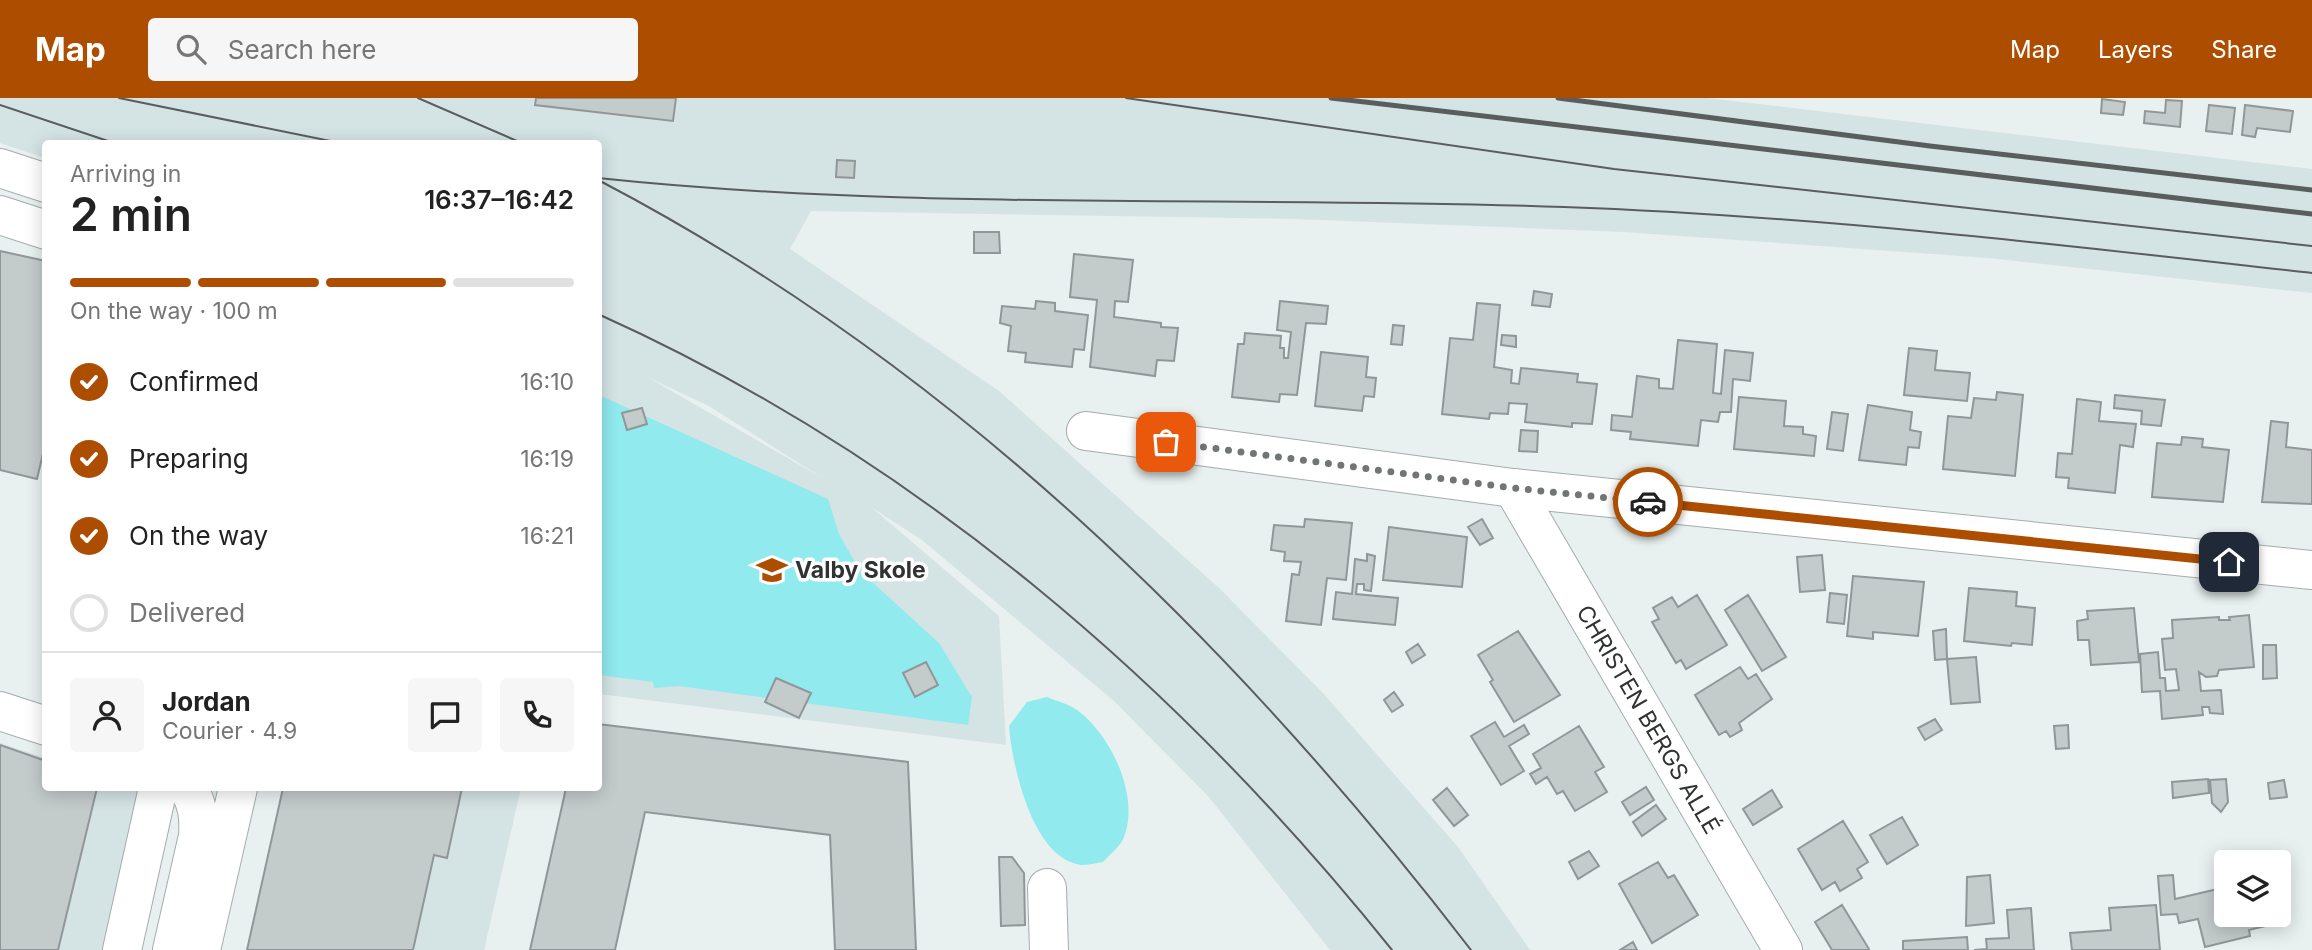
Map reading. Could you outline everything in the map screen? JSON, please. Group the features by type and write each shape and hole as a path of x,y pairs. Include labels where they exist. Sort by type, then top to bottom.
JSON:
{"street":[{"path":"0,168 42,182"},
{"path":"0,188 42,202"},
{"path":"0,215 42,229"},
{"path":"1086,431 1513,488 2312,570"},
{"name":"CHRISTEN BERGS ALLÉ","path":"1513,488 1783,950"},
{"path":"0,711 42,725"},
{"path":"122,950 157,791"},
{"path":"201,950 237,791"},
{"path":"152,950 184,805 195,800 198,836 173,950"},
{"path":"1047,888 1049,950"}],"shaded area":[{"path":"0,98 1707,98 2312,169 2312,293 1989,258 1624,232 1296,219 811,211 790,249 999,391 1219,588 1322,692 1458,847 1530,950 1330,950 1208,796 1114,701 922,540 871,507 999,616 1006,745 602,694 602,140 42,140 42,157 0,143","holes":["649,378 709,406 824,479"]},
{"name":"Valby Skole","path":"602,396 828,499 839,534 860,571 939,643 972,697 968,725 679,686 654,688 653,682 602,675"},
{"path":"1047,697 1074,708 1089,721 1111,750 1125,785 1128,821 1124,837 1103,862 1081,865 1064,859 1037,828 1020,785 1009,726 1027,702"},
{"path":"0,743 42,757 42,791 139,791 166,800 139,950 0,950"},
{"path":"282,791 520,791 484,950 247,950"}],"building":[{"path":"536,98 676,98 673,121 535,105"},
{"path":"2102,99 2125,102 2123,115 2101,113"},
{"path":"2166,100 2182,101 2180,127 2144,123 2145,111 2165,113"},
{"path":"2209,105 2235,108 2232,134 2206,131"},
{"path":"2245,105 2293,111 2290,132 2257,128 2255,137 2242,135"},
{"path":"837,160 855,161 854,178 836,177"},
{"path":"974,232 999,232 1000,253 974,253"},
{"path":"0,251 42,260 42,458 37,479 0,470"},
{"path":"1074,254 1133,260 1128,302 1115,301 1114,317 1178,328 1174,361 1157,360 1155,376 1090,367 1097,300 1070,297"},
{"path":"1534,291 1552,294 1550,307 1532,305"},
{"path":"1036,301 1055,303 1055,311 1088,315 1084,350 1074,349 1072,367 1025,362 1026,353 1008,351 1011,326 1000,323 1002,306 1035,309"},
{"path":"1280,301 1328,306 1326,324 1306,323 1297,395 1280,394 1279,402 1232,397 1238,344 1244,344 1245,333 1281,336 1280,348 1284,348 1284,358 1288,358 1291,332 1277,330"},
{"path":"1477,303 1500,305 1494,367 1512,370 1511,383 1519,384 1521,368 1578,374 1577,382 1597,384 1592,424 1572,423 1572,427 1525,422 1527,404 1509,403 1508,414 1490,413 1489,419 1442,414 1450,338 1473,340"},
{"path":"1393,325 1404,326 1402,345 1391,344"},
{"path":"1502,335 1516,336 1516,347 1501,345"},
{"path":"1678,340 1717,344 1713,393 1721,394 1725,350 1753,353 1750,381 1733,379 1731,412 1720,412 1718,422 1701,420 1698,446 1630,439 1631,432 1611,430 1612,415 1632,417 1637,376 1659,379 1659,388 1673,389"},
{"path":"1909,348 1937,351 1935,370 1970,373 1967,401 1904,395"},
{"path":"1321,352 1368,357 1366,377 1376,378 1374,397 1364,396 1362,411 1315,406"},
{"path":"1997,392 2023,395 2015,476 1943,469 1948,416 1971,418 1974,398 1996,400"},
{"path":"2115,395 2165,400 2161,426 2141,424 2142,411 2114,408"},
{"path":"1739,397 1786,401 1784,426 1803,427 1803,434 1816,436 1814,456 1734,449"},
{"path":"2077,399 2101,402 2099,421 2136,424 2133,447 2120,445 2115,493 2068,488 2069,478 2056,477 2058,453 2072,454"},
{"path":"1868,405 1912,412 1910,430 1921,432 1919,448 1908,447 1906,465 1859,460"},
{"path":"642,408 647,424 627,430 622,413"},
{"path":"1832,412 1848,414 1843,451 1827,449"},
{"path":"2271,421 2288,423 2286,447 2312,450 2312,504 2262,502"},
{"path":"1521,430 1538,431 1537,452 1519,451"},
{"path":"2182,437 2203,439 2202,447 2229,450 2223,502 2152,497 2157,443 2181,445"},
{"path":"1305,519 1352,523 1346,580 1327,578 1321,625 1286,621 1292,574 1299,575 1301,562 1284,561 1285,552 1271,550 1274,525 1304,527"},
{"path":"1482,519 1493,538 1480,545 1468,527"},
{"path":"1389,527 1467,537 1462,587 1383,580"},
{"path":"1367,554 1375,556 1371,591 1364,590 1364,584 1357,584 1356,594 1398,598 1395,625 1333,619 1336,592 1352,594 1355,559 1367,561"},
{"path":"1822,555 1825,590 1800,592 1797,557"},
{"path":"1853,576 1924,582 1918,636 1873,632 1873,639 1847,636"},
{"path":"1969,588 2017,592 2016,606 2035,608 2032,645 2012,643 2011,646 1964,641"},
{"path":"1830,593 1847,595 1844,624 1827,622"},
{"path":"1697,595 1727,645 1686,669 1681,660 1676,663 1652,622 1659,619 1653,608 1672,597 1678,607"},
{"path":"1748,595 1786,657 1762,671 1725,610"},
{"path":"2134,608 2139,662 2091,665 2089,640 2078,640 2077,621 2088,619 2087,611"},
{"path":"2249,615 2254,667 2219,670 2217,676 2206,677 2199,672 2201,691 2221,690 2223,714 2210,713 2209,707 2202,707 2203,715 2162,719 2160,691 2142,692 2140,654 2158,652 2160,678 2165,678 2166,691 2179,690 2176,669 2165,670 2162,639 2173,638 2172,620 2219,617 2219,620 2230,620 2229,617"},
{"path":"1946,629 1947,659 1935,660 1933,631"},
{"path":"1518,631 1560,695 1514,722 1490,682 1493,680 1478,655"},
{"path":"1418,644 1425,655 1412,663 1406,652"},
{"path":"2263,645 2276,645 2277,678 2263,679"},
{"path":"1976,657 1980,702 1951,704 1947,659"},
{"path":"926,662 938,685 915,697 903,673"},
{"path":"1740,667 1748,679 1756,674 1772,699 1739,723 1742,730 1730,737 1726,731 1719,735 1695,695"},
{"path":"776,678 811,693 799,718 765,702"},
{"path":"1394,692 1403,705 1392,712 1384,700"},
{"path":"1935,719 1942,730 1925,740 1918,728"},
{"path":"1495,722 1504,737 1524,725 1529,734 1509,746 1524,771 1501,785 1471,736"},
{"path":"602,724 908,762 916,950 835,950 830,835 645,812 615,950 530,950 565,791 602,791"},
{"path":"2068,725 2069,748 2056,749 2054,726"},
{"path":"1579,726 1604,767 1595,772 1607,792 1575,811 1563,791 1557,794 1547,777 1536,784 1530,774 1541,768 1533,754"},
{"path":"0,745 42,760 42,791 96,791 58,950 0,950"},
{"path":"2208,779 2209,793 2173,798 2172,782"},
{"path":"2226,779 2228,802 2221,812 2212,803 2210,780"},
{"path":"2284,780 2287,797 2270,799 2268,783"},
{"path":"1646,787 1654,800 1630,815 1622,802"},
{"path":"1447,788 1468,815 1454,826 1433,800"},
{"path":"1772,790 1782,807 1753,825 1743,809"},
{"path":"282,791 461,791 447,858 434,855 413,950 247,950"},
{"path":"1656,805 1666,819 1642,836 1633,822"},
{"path":"1902,817 1918,845 1887,864 1870,835"},
{"path":"1843,821 1868,862 1857,869 1862,878 1840,891 1835,882 1822,890 1798,849"},
{"path":"1589,851 1599,866 1578,879 1569,862"},
{"path":"999,857 1012,857 1024,873 1025,925 1001,926"},
{"path":"1658,862 1668,878 1674,875 1698,915 1652,943 1619,884"},
{"path":"1990,875 1994,923 1966,926 1967,877"},
{"path":"2173,875 2175,899 2214,890 2214,927 2261,927 2249,930 2250,936 2205,947 2198,919 2179,923 2177,914 2161,915 2158,876"},
{"path":"1842,905 1868,950 1832,950 1815,922"},
{"path":"2156,905 2160,950 2072,950 2070,933 2111,930 2109,908"},
{"path":"2031,908 2034,950 1974,950 1987,949 1986,939 2009,938 2007,910"},
{"path":"1967,937 1968,950 1903,950 1903,941"},
{"path":"1633,942 1637,950 1620,950"}],"tram line":[{"path":"119,98 325,140"},
{"path":"418,98 515,140"},
{"path":"1126,98 1614,169 2312,246"},
{"path":"0,105 105,140"},
{"path":"602,178 718,189 960,199 1443,204 1658,211 1845,224 2312,273"},
{"path":"602,182 730,255 852,336 968,424 1078,519 1183,619 1284,725 1380,836 1471,950"},
{"path":"602,316 714,371 825,436 931,507 1033,585 1130,668 1222,758 1309,852 1392,950"}],"railway":[{"path":"1331,98 2312,214"},
{"path":"1558,98 1930,146 2312,190"}],"way so far":[{"path":"1166,442 1513,488 1648,502"}],"place":[{"name":"Valby Skole","path":"772,570"}],"route":[{"path":"1648,502 2229,562"}]}
